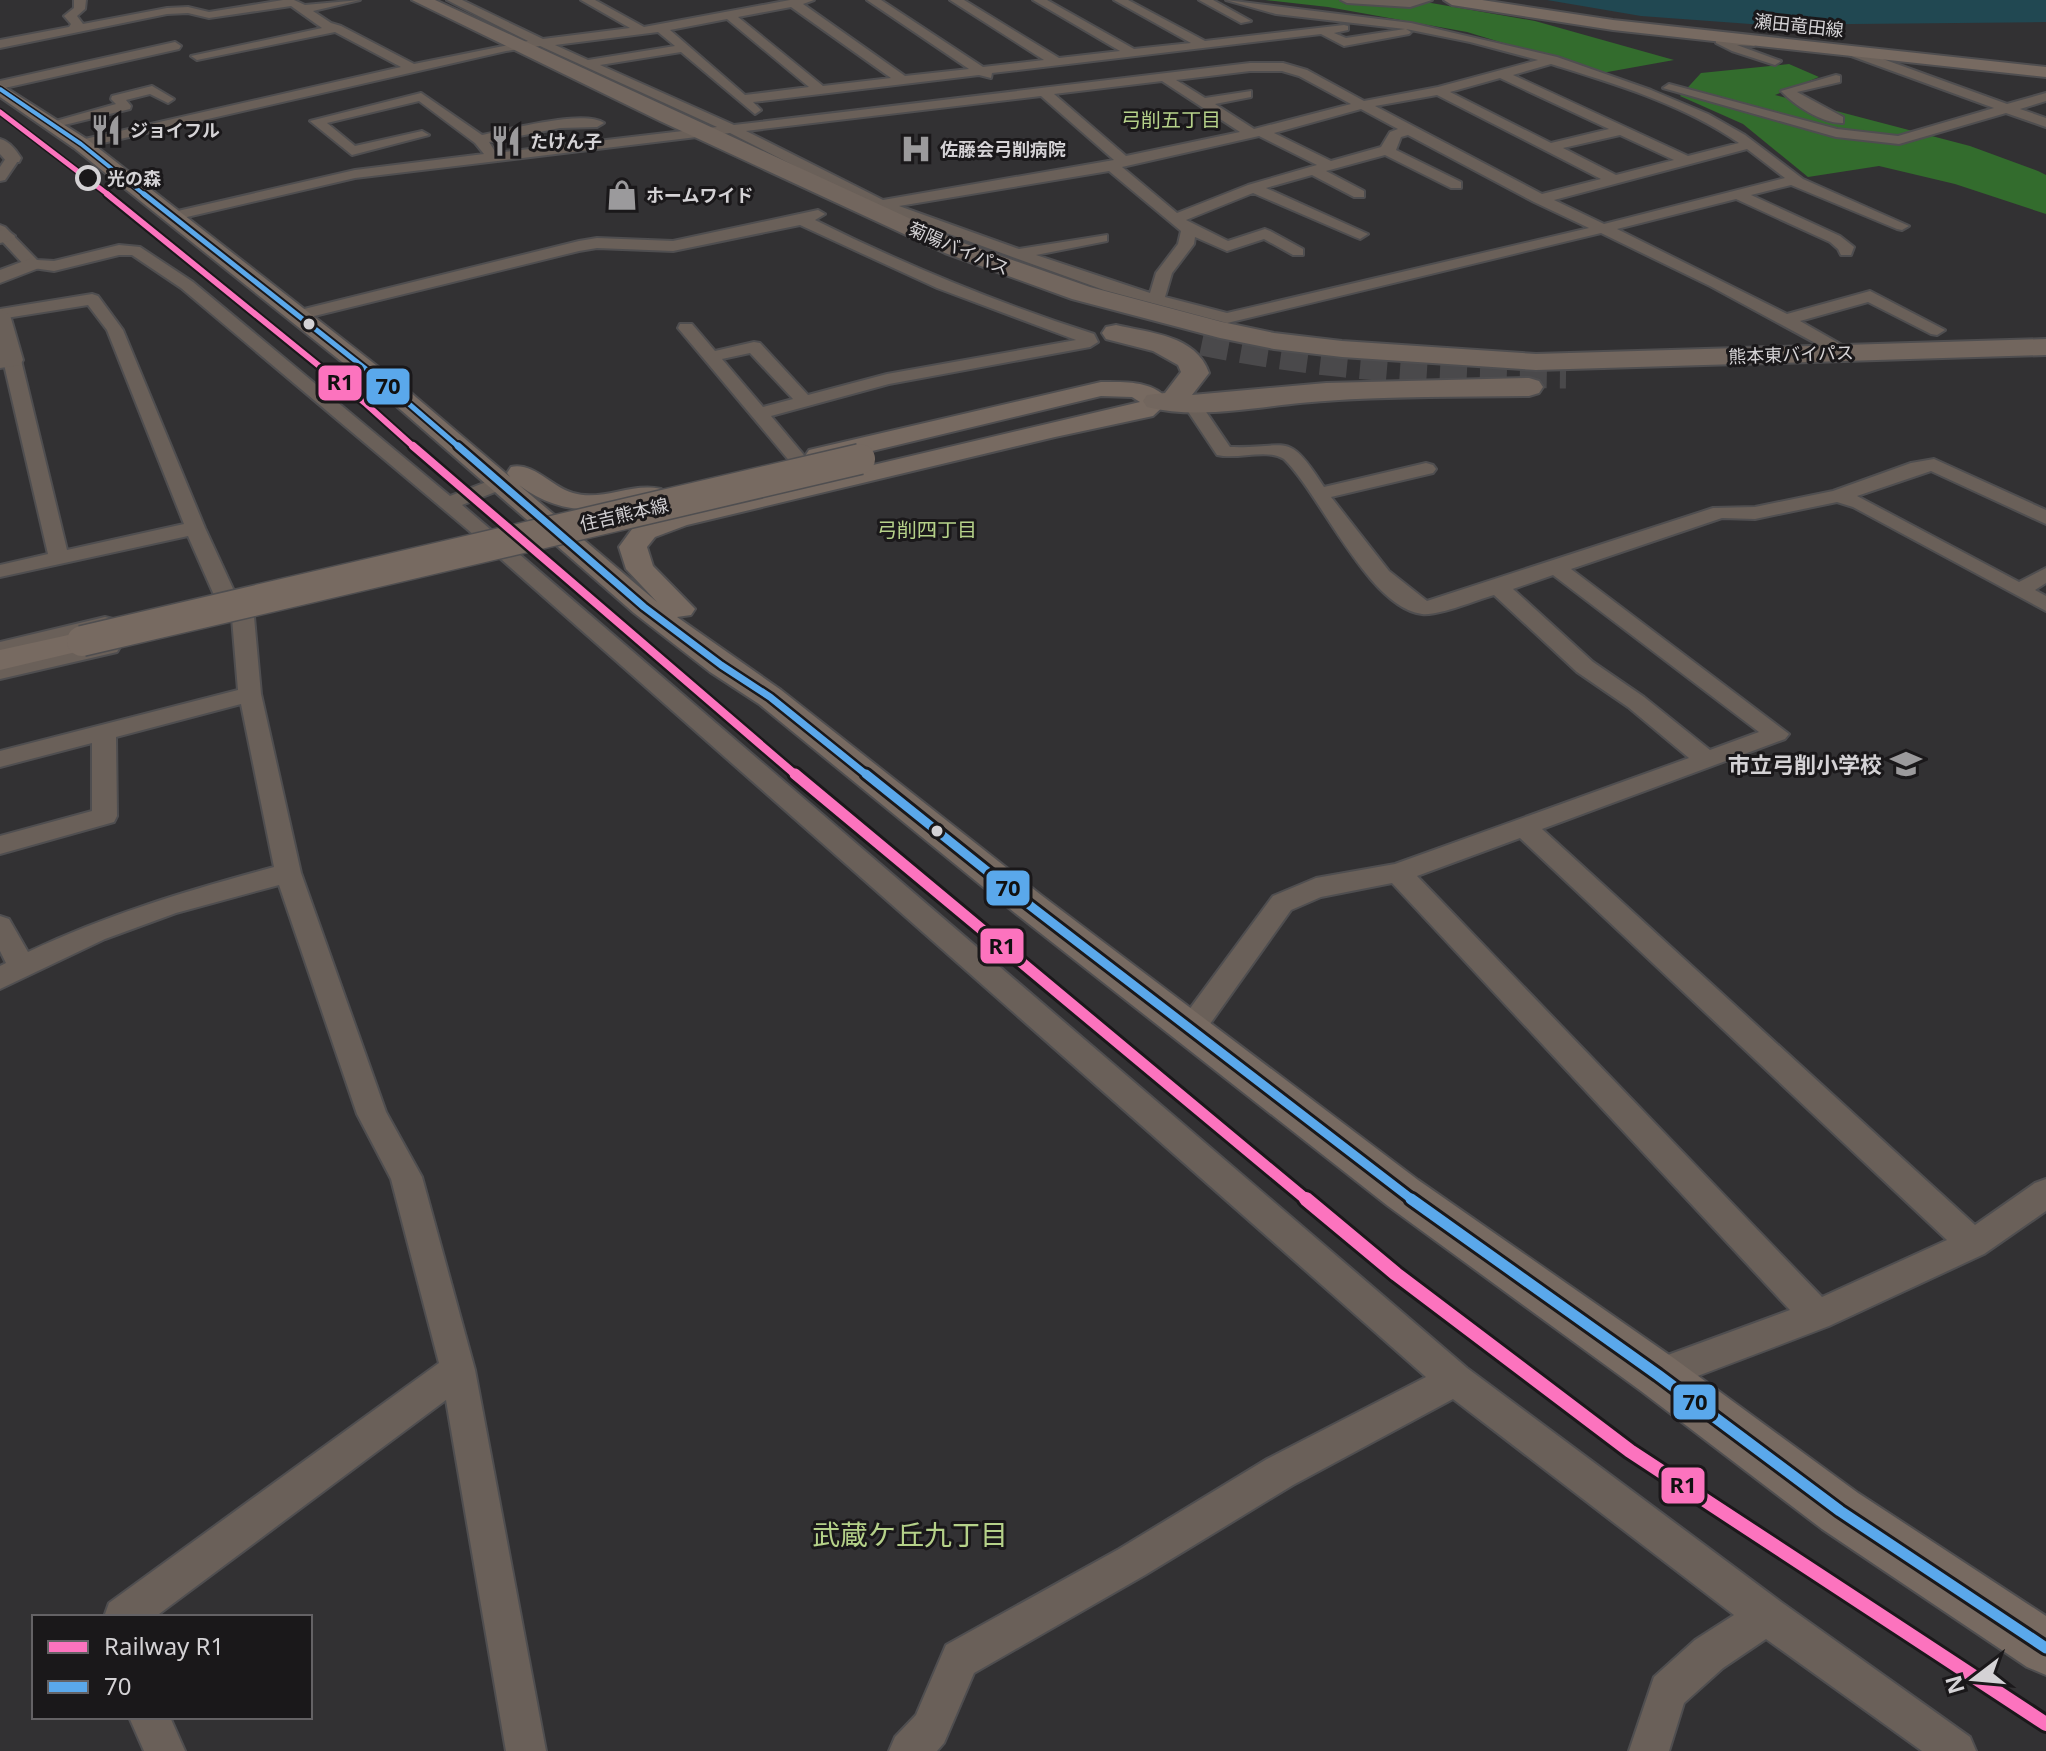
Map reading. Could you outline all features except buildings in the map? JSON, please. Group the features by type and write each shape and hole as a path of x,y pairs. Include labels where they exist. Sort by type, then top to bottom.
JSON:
{"highway":[{"name":"菊陽バイパス","path":"399,0 509,47"},
{"name":"菊陽バイパス","path":"421,0 509,47 689,134 1024,275 1158,316 1274,341 1554,371"},
{"name":"菊陽バイパス","path":"689,134 744,166 891,237 1001,283 1077,310 1202,342"},
{"path":"744,166 812,216 953,277 1070,319 1179,351 1189,358 1195,373 1176,399"},
{"name":"熊本東バイパス","path":"1554,371 1847,353 2046,347"},
{"path":"1342,349 1378,362 1390,372 1392,379 1366,391"},
{"name":"熊本東バイパス","path":"1554,371 2046,362"},
{"path":"1176,399 1366,391 1554,371"},
{"path":"1176,399 1390,372 2046,372"}],"main road":[{"name":"瀬田竜田線","path":"1452,0 1657,21 1849,51 2046,72"},
{"path":"0,87 81,144 395,392 644,607 721,665 770,697 1190,1030 1403,1193 1658,1375 1840,1511 2046,1648"},
{"path":"395,392 451,423 554,499 583,504 634,499 1101,389 1137,390 1176,399"},
{"path":"770,697 640,569 633,547 645,531 718,510 1055,429 1144,411 1176,399"},
{"name":"住吉熊本線","path":"0,660 860,459 1059,416 1176,399"}],"street":[{"path":"73,29 77,24 70,16 79,9 80,0"},
{"path":"303,9 354,0"},
{"path":"453,0 586,64 700,113 882,205 1014,254 1156,300 1227,318 1388,283 1796,179 1697,114 1550,60 1473,37 1379,21 1272,12 1232,0"},
{"path":"587,0 640,29"},
{"path":"81,144 509,47 661,28 808,0"},
{"path":"873,0 1017,96"},
{"path":"1039,0 1134,54"},
{"path":"1120,0 1206,46"},
{"path":"1205,0 1277,38"},
{"path":"1347,0 1410,4 1426,0"},
{"path":"962,1 1058,63"},
{"path":"209,15 293,3 327,26 337,28 412,68"},
{"path":"795,4 902,80"},
{"path":"0,44 121,20 165,5 209,15 235,25"},
{"path":"730,16 820,90"},
{"path":"121,20 218,67"},
{"path":"744,99 1277,38 1379,21"},
{"path":"197,56 337,28"},
{"path":"661,28 772,124"},
{"path":"1323,32 1344,42 1428,29"},
{"path":"248,30 274,41"},
{"path":"1775,61 1740,47 1728,47 1720,40 1883,55"},
{"path":"0,87 175,46"},
{"path":"89,48 130,74"},
{"path":"586,64 684,48"},
{"path":"1849,51 2046,123"},
{"path":"882,205 1118,164 1362,105 1439,91 1550,60 1561,59 1858,137 1899,140 2046,97"},
{"path":"493,158 480,140 421,97 317,121 352,151 435,147 493,158 1250,67 1283,67 1303,73 1537,202 1603,228 1847,353"},
{"path":"1503,75 1687,161"},
{"path":"1165,78 1201,103 1324,170 1359,194"},
{"path":"1836,79 1787,91 1804,104 1861,132 1858,137"},
{"path":"354,81 435,147"},
{"path":"52,124 125,106 117,99 152,90 168,99"},
{"path":"1439,91 1615,180"},
{"path":"1044,92 1182,223 1227,246 1265,234 1298,252"},
{"path":"1201,103 1247,94"},
{"path":"480,140 560,124 597,123"},
{"path":"1182,223 1253,188 1386,150 1393,145 1395,135 1408,130"},
{"path":"1550,147 1624,130"},
{"path":"0,144 6,159 0,177"},
{"path":"1537,202 1748,145"},
{"path":"174,216 355,174 435,147"},
{"path":"1386,150 1456,185"},
{"path":"1792,180 1902,226"},
{"path":"1253,188 1360,234"},
{"path":"1738,194 1835,239 1846,247 1846,252"},
{"path":"1710,201 1737,213"},
{"path":"298,315 579,246 597,243 673,246 812,216 922,278 1091,341 1086,345 948,366 759,414"},
{"path":"1156,300 1164,273 1188,240 1182,223"},
{"path":"2,234 32,264"},
{"path":"1014,254 1102,238"},
{"path":"0,277 32,264 54,266 119,250 135,250 187,285 449,503 1455,1380 1767,1616 1956,1751"},
{"path":"1786,320 1870,296 1937,330"},
{"path":"59,558 6,361 0,314 92,299 115,330 195,528 225,595 243,617 250,694 288,873 372,1114 406,1177 458,1370 526,1751"},
{"path":"686,328 799,460"},
{"path":"710,357 754,347 804,401"},
{"path":"1176,399 1224,451 1269,449 1287,453 1356,546 1405,598 1425,608 1498,587 1720,512 1750,514 1838,496 1918,467 1934,465 2046,518"},
{"path":"1319,494 1426,469"},
{"path":"449,503 501,483"},
{"path":"1838,496 1860,503 2046,605"},
{"path":"0,571 195,528"},
{"path":"0,649 482,532"},
{"path":"0,672 506,554"},
{"path":"1190,1030 1282,903 1316,888 1398,873 1777,734 1556,568"},
{"path":"2020,590 2046,574"},
{"path":"1498,587 1585,667 1636,702 1706,759"},
{"path":"0,759 250,694"},
{"path":"0,845 105,816 104,734"},
{"path":"1523,826 1973,1244"},
{"path":"0,926 12,973 95,932 170,905 288,873"},
{"path":"1398,873 1817,1315"},
{"path":"1658,1375 1817,1315 1973,1244 2046,1193"},
{"path":"126,1615 458,1370"},
{"path":"909,1751 930,1729 960,1659 1132,1562 1280,1472 1455,1380"},
{"path":"1649,1751 1668,1691 1709,1654 1767,1616"},
{"path":"150,1719 165,1751"}],"green space":[{"path":"1265,0 1414,0 1535,21 1674,60 1602,73 1467,32 1328,7"},
{"path":"1789,64 1819,77 1775,95 1970,146 2038,171 2046,175 2046,214 1955,184 1879,166 1808,177 1743,124 1680,96 1701,73"}],"water":[{"path":"1547,0 2046,0 2046,22 1764,25 1641,16"}],"tunnel":[{"path":"1202,342 1292,358 1383,368 1566,375"}],"rail line":[{"name":"R1","path":"0,112 94,183 366,404 473,501 765,749 1396,1274 1630,1451 2046,1724"}],"transit line":[{"name":"70","path":"0,89 81,144 395,392 644,607 721,665 770,697 1028,904 1403,1193 1658,1375 1840,1511 2046,1648"}],"place":[{"name":"ジョイフル","path":"106,130"},
{"name":"たけん子","path":"506,141"},
{"name":"佐藤会弓削病院","path":"916,149"},
{"name":"光の森","path":"88,178"},
{"name":"ホームワイド","path":"622,195"},
{"name":"市立弓削小学校","path":"1906,764"}],"district":[{"name":"弓削五丁目","path":"1171,119"},
{"name":"弓削四丁目","path":"927,529"},
{"name":"武蔵ケ丘九丁目","path":"910,1534"}]}
